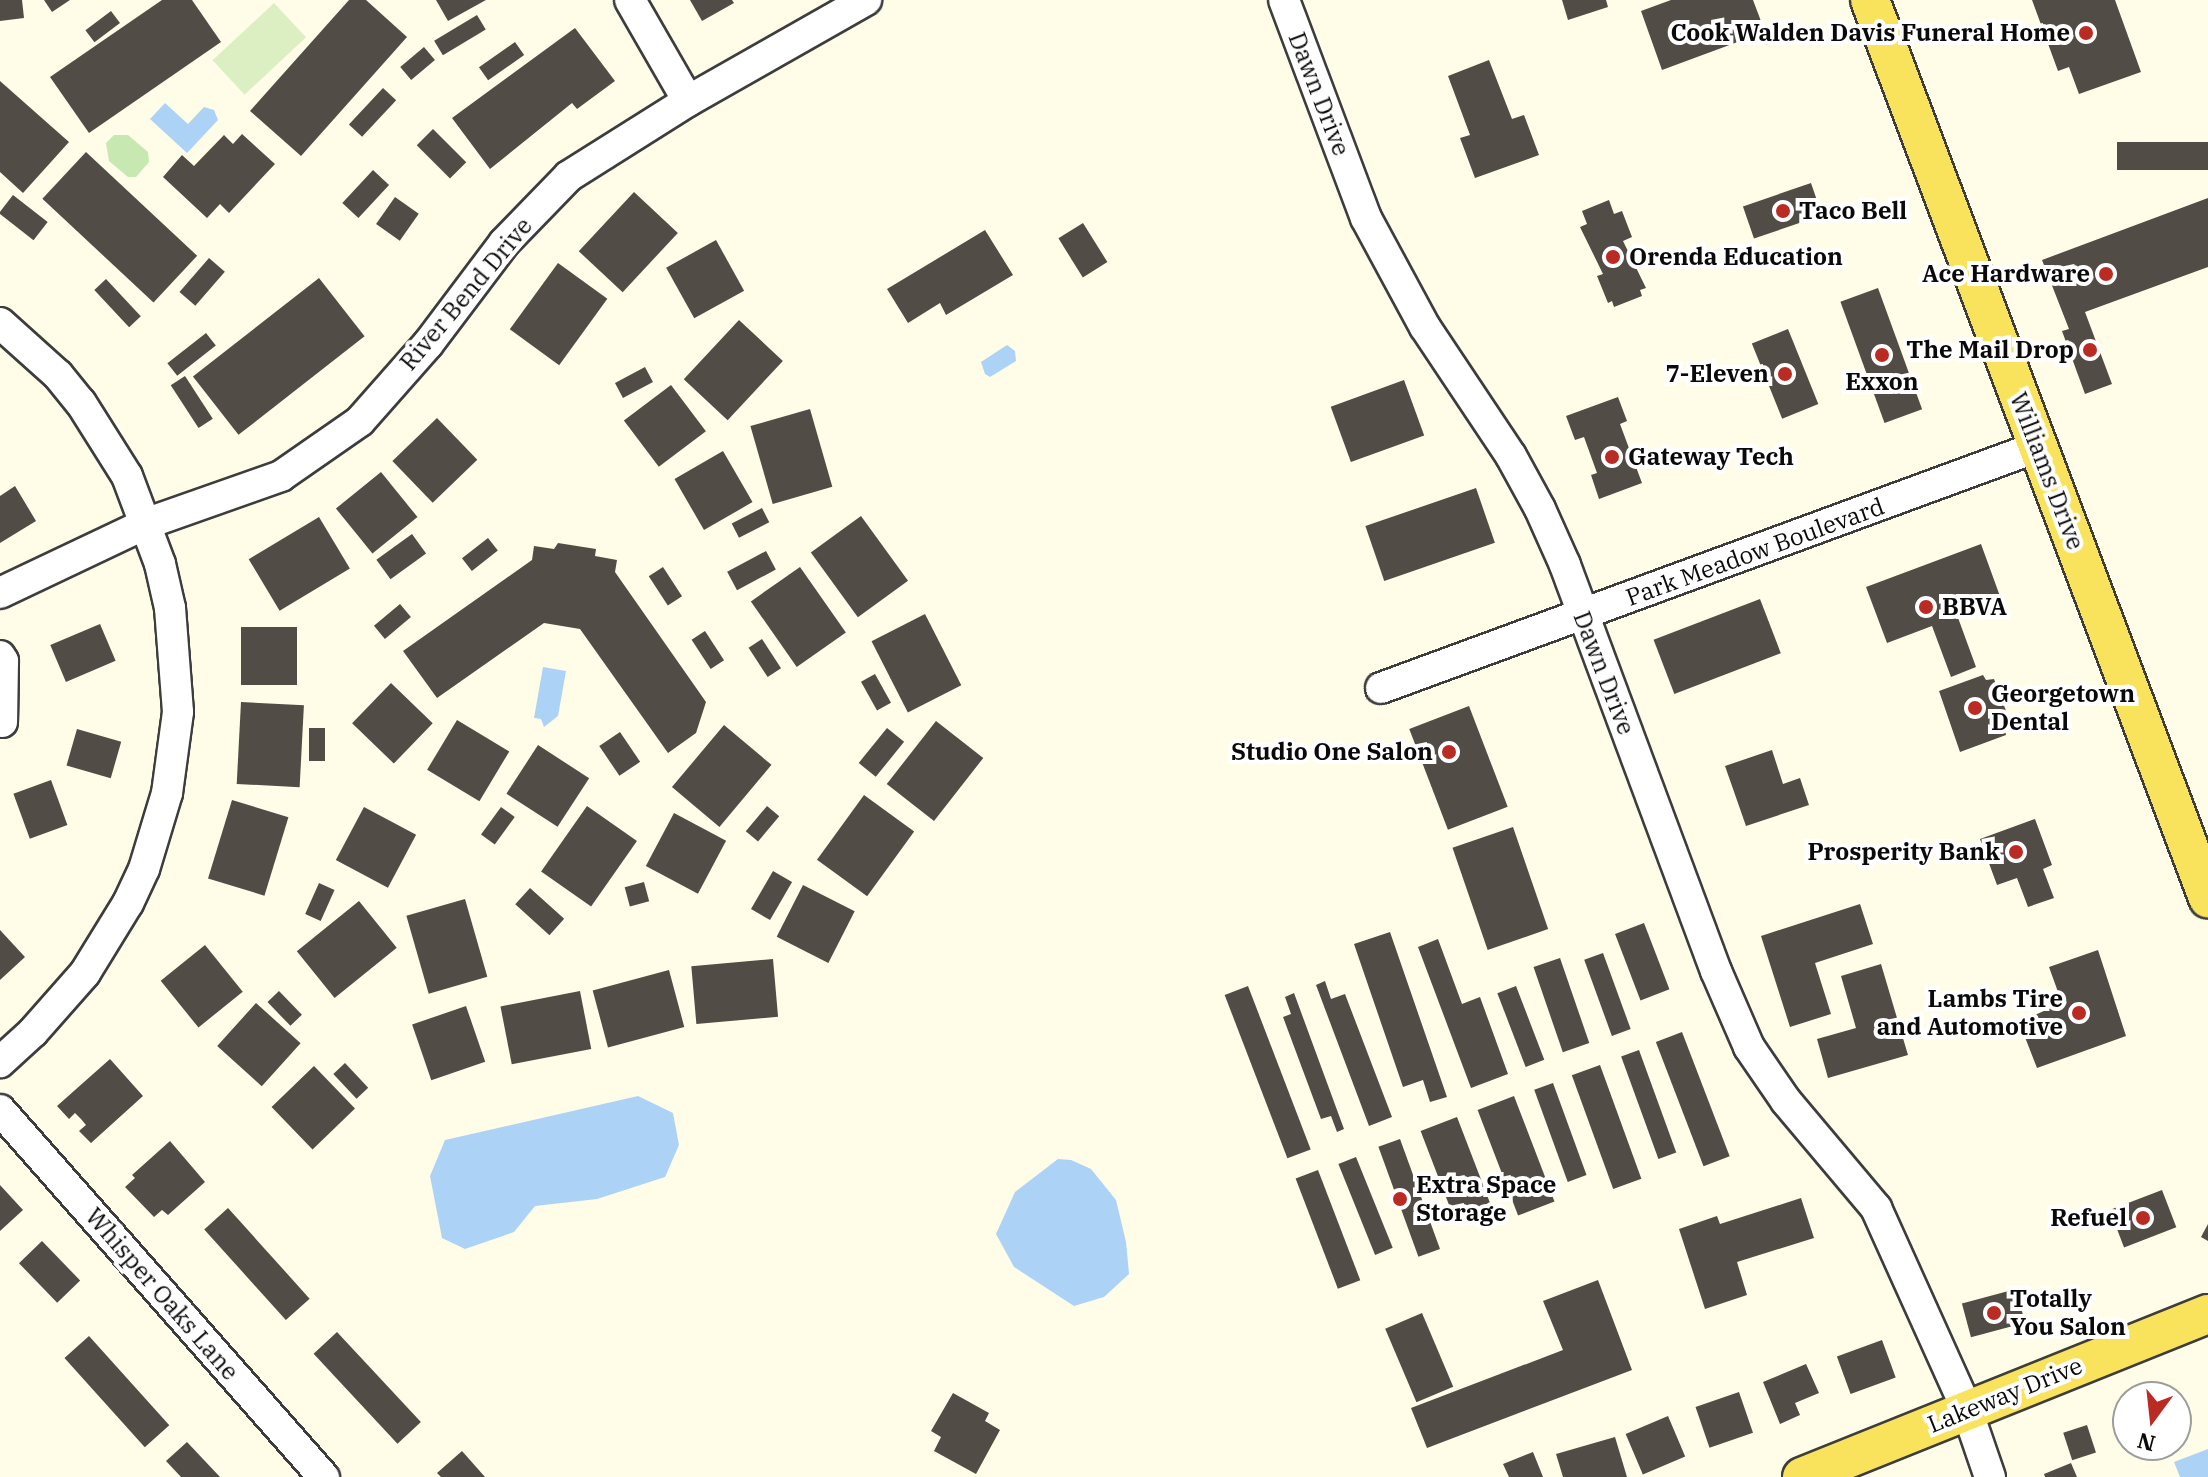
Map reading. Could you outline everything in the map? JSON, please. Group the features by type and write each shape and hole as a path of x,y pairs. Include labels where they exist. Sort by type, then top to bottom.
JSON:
{"main road":[{"name":"Williams Drive","path":"1870,0 2208,898"},
{"name":"Lakeway Drive","path":"1802,1477 2208,1314"}],"street":[{"path":"630,0 688,101"},
{"name":"River Bend Drive","path":"0,593 145,524 281,476 360,421 428,344 504,243 569,176 688,101 866,0"},
{"name":"Dawn Drive","path":"1284,0 1366,218 1425,327 1511,456 1540,509 1716,971 1749,1047 1786,1101 1876,1208 1967,1410 1990,1477"},
{"path":"0,323 58,375 81,403 127,476 170,608 177,663 177,725 164,806 144,869 92,964 33,1032 0,1062"},
{"name":"Park Meadow Boulevard","path":"1381,688 2037,447"},
{"path":"0,656 2,722"},
{"name":"Whisper Oaks Lane","path":"0,1110 324,1477"}],"green space":[{"path":"274,3 306,37 245,95 213,60"},
{"path":"114,135 128,135 148,152 149,162 136,177 128,177 109,161 106,143"}],"water":[{"path":"165,103 188,124 204,107 214,110 218,120 187,153 150,119"},
{"path":"1007,345 1015,351 1016,361 990,377 985,374 981,362"},
{"path":"543,667 566,671 558,716 544,727 541,719 534,718"},
{"path":"638,1096 673,1113 679,1145 665,1177 597,1199 535,1206 514,1232 465,1249 442,1238 430,1176 445,1140"},
{"path":"1058,1159 1071,1160 1091,1169 1116,1200 1126,1242 1129,1274 1104,1297 1074,1306 1014,1267 996,1234 1015,1192"},
{"path":"2208,1449 2208,1477 2180,1477 2174,1462 2192,1461 2192,1455"}],"building":[{"path":"0,0 22,0 24,18 0,21"},
{"path":"44,0 70,0 52,12"},
{"path":"162,0 192,0 221,42 89,133 50,77"},
{"path":"349,0 366,0 407,37 301,156 250,111"},
{"path":"436,0 486,0 448,21"},
{"path":"690,0 732,0 734,3 702,21"},
{"path":"1562,0 1606,0 1608,7 1568,20"},
{"path":"1671,0 1753,0 1770,45 1743,40 1662,70 1641,11"},
{"name":"Cook Walden Davis Funeral Home","path":"2032,0 2115,0 2141,72 2079,94 2069,67 2058,71"},
{"path":"111,11 120,23 94,42 85,30"},
{"path":"477,15 486,30 443,55 434,41"},
{"path":"575,28 615,81 577,109 572,103 490,169 452,118"},
{"path":"515,42 524,55 488,80 479,67"},
{"path":"424,47 435,60 411,80 400,67"},
{"path":"1489,60 1512,119 1524,115 1539,155 1475,178 1460,138 1470,135 1448,76"},
{"path":"0,81 69,142 23,193 0,172"},
{"path":"383,88 396,100 362,137 349,125"},
{"path":"433,129 466,162 450,178 417,145"},
{"path":"242,134 275,164 229,213 220,204 207,218 163,177 182,155 194,166 224,135 233,144"},
{"path":"2117,142 2208,142 2208,170 2117,170"},
{"path":"86,152 197,256 154,302 42,199"},
{"path":"373,170 389,185 358,218 342,203"},
{"name":"Taco Bell","path":"1811,183 1822,215 1754,239 1743,206"},
{"path":"634,192 678,233 623,292 579,251"},
{"path":"13,195 48,222 34,240 0,214"},
{"path":"395,197 419,214 400,241 376,224"},
{"path":"2208,198 2208,267 2085,312 2112,384 2085,394 2062,331 2069,329 2042,260"},
{"name":"Orenda Education","path":"1609,200 1614,214 1622,211 1632,237 1623,241 1646,288 1640,290 1642,296 1614,307 1612,301 1608,303 1597,276 1603,274 1580,227 1587,224 1582,211"},
{"path":"1083,223 1107,262 1083,277 1058,238"},
{"path":"985,230 1013,275 946,315 940,303 908,323 887,289"},
{"path":"716,240 744,291 694,318 666,268"},
{"path":"209,258 225,272 195,306 179,292"},
{"path":"558,263 607,299 559,365 510,329"},
{"path":"319,278 365,336 238,435 193,377"},
{"path":"106,279 141,316 129,327 94,290"},
{"name":"Exxon","path":"1878,288 1922,409 1885,423 1840,302"},
{"path":"739,320 783,361 728,420 684,379"},
{"name":"7-Eleven","path":"1788,329 1818,404 1782,419 1752,344"},
{"path":"206,333 216,346 177,376 167,363"},
{"path":"645,367 653,382 623,398 615,383"},
{"path":"185,376 213,419 199,428 171,385"},
{"path":"1404,380 1424,435 1351,462 1331,407"},
{"path":"671,385 706,431 659,467 624,421"},
{"name":"Gateway Tech","path":"1618,397 1627,421 1620,424 1642,483 1599,499 1591,475 1597,473 1584,437 1575,440 1566,416"},
{"path":"810,409 832,487 773,504 750,426"},
{"path":"437,418 477,460 433,503 392,461"},
{"path":"723,451 753,502 704,530 675,479"},
{"path":"381,472 418,517 372,554 336,509"},
{"path":"15,486 36,521 0,543 0,496"},
{"path":"1476,488 1495,543 1384,581 1365,526"},
{"path":"762,508 769,522 739,538 732,523"},
{"path":"861,516 908,581 858,617 811,552"},
{"path":"319,517 350,568 280,611 249,559"},
{"path":"412,534 426,553 391,579 376,560"},
{"path":"488,538 498,551 472,571 462,558"},
{"path":"558,543 596,549 595,556 617,560 615,572 706,702 696,733 668,753 580,629 544,623 437,698 403,651 532,560 534,546 554,549"},
{"name":"BBVA","path":"1981,544 2001,599 1957,615 1976,667 1951,677 1932,626 1887,643 1866,587"},
{"path":"766,551 776,570 737,590 727,572"},
{"path":"663,567 682,596 668,606 649,576"},
{"path":"800,567 846,633 797,667 751,601"},
{"path":"1760,599 1781,653 1674,694 1654,640"},
{"path":"400,604 411,617 385,639 374,626"},
{"path":"925,614 961,685 908,713 872,641"},
{"path":"100,624 116,661 66,682 50,645"},
{"path":"241,627 297,627 297,685 241,685"},
{"path":"705,631 724,660 711,669 692,640"},
{"path":"762,639 781,668 768,677 749,648"},
{"path":"875,674 891,703 877,711 861,682"},
{"name":"Georgetown Dental","path":"1983,675 1986,680 1994,679 2011,724 2004,726 2006,735 1960,752 1939,691"},
{"path":"391,683 433,723 394,764 352,723"},
{"path":"241,702 304,705 300,787 237,784"},
{"path":"1469,706 1508,807 1448,830 1409,729"},
{"path":"457,720 509,751 479,801 427,770"},
{"path":"936,721 983,758 934,821 887,784"},
{"path":"724,725 771,765 719,827 672,787"},
{"path":"309,728 325,728 325,761 309,761"},
{"path":"887,728 904,742 876,777 859,763"},
{"path":"77,729 121,742 111,778 67,766"},
{"path":"620,732 640,762 619,776 599,746"},
{"path":"538,745 589,778 558,827 506,794"},
{"path":"1772,750 1783,784 1800,778 1809,805 1746,826 1725,766"},
{"path":"51,780 67,825 30,839 13,794"},
{"path":"864,795 914,831 867,896 817,860"},
{"path":"232,800 288,817 264,896 208,878"},
{"path":"587,806 637,841 591,907 541,872"},
{"path":"767,806 779,816 758,842 746,831"},
{"path":"364,807 416,835 388,888 336,860"},
{"path":"501,807 515,817 495,844 481,835"},
{"path":"674,813 726,841 698,894 646,866"},
{"name":"Prosperity Bank","path":"2035,819 2052,865 2043,869 2054,898 2028,907 2017,878 1997,885 1980,839"},
{"path":"1513,827 1548,929 1488,950 1452,848"},
{"path":"773,871 792,882 770,920 751,909"},
{"path":"644,882 649,901 630,906 625,887"},
{"path":"319,883 335,890 321,921 305,914"},
{"path":"803,885 855,911 828,963 777,937"},
{"path":"530,888 564,919 549,935 515,904"},
{"path":"465,899 487,977 429,994 406,916"},
{"path":"359,901 397,948 335,998 297,951"},
{"path":"1860,904 1873,944 1815,963 1831,1014 1790,1027 1761,936"},
{"path":"1644,923 1669,989 1641,1000 1615,934"},
{"path":"0,930 25,957 0,980"},
{"path":"1390,932 1447,1097 1430,1102 1423,1080 1403,1087 1354,944"},
{"path":"1438,939 1462,1004 1480,997 1508,1074 1471,1088 1418,947"},
{"path":"205,945 243,992 198,1028 161,981"},
{"name":"Lambs Tire and Automotive","path":"2098,950 2126,1036 2037,1068 2019,1022 2062,1003 2049,967"},
{"path":"1603,953 1631,1029 1612,1036 1584,960"},
{"path":"1560,958 1589,1043 1563,1052 1534,967"},
{"path":"773,959 778,1017 696,1024 691,966"},
{"path":"1881,964 1908,1055 1828,1078 1817,1039 1856,1028 1841,976"},
{"path":"669,970 684,1027 608,1047 593,990"},
{"path":"1325,981 1331,999 1345,994 1392,1117 1369,1126 1316,985"},
{"path":"1248,986 1311,1149 1287,1158 1225,995"},
{"path":"1516,986 1544,1060 1526,1067 1497,993"},
{"path":"279,991 302,1015 290,1026 267,1002"},
{"path":"580,991 591,1049 512,1064 500,1006"},
{"path":"1294,993 1344,1129 1337,1132 1331,1116 1321,1119 1283,1017 1291,1014 1285,997"},
{"path":"256,1003 301,1043 262,1086 217,1046"},
{"path":"466,1006 485,1062 431,1080 412,1025"},
{"path":"1682,1032 1730,1156 1704,1166 1656,1042"},
{"path":"1639,1050 1676,1152 1658,1159 1621,1056"},
{"path":"110,1059 143,1096 91,1143 79,1131 86,1125 81,1119 75,1113 69,1119 57,1106"},
{"path":"345,1063 368,1088 356,1099 333,1074"},
{"path":"1600,1065 1641,1179 1613,1189 1572,1075"},
{"path":"314,1066 355,1108 313,1149 272,1107"},
{"path":"1553,1083 1587,1175 1568,1182 1534,1090"},
{"path":"1514,1096 1554,1201 1518,1215 1478,1110"},
{"path":"1457,1117 1493,1210 1456,1224 1421,1131"},
{"path":"1400,1139 1440,1249 1418,1257 1378,1147"},
{"path":"170,1141 205,1182 168,1215 162,1210 154,1217 125,1187 135,1178 132,1175"},
{"path":"1356,1157 1393,1248 1375,1255 1338,1164"},
{"path":"1318,1170 1360,1280 1338,1289 1296,1179"},
{"path":"0,1185 23,1210 0,1231"},
{"name":"Refuel","path":"2162,1190 2176,1227 2124,1247 2110,1210"},
{"path":"1801,1198 1814,1238 1737,1262 1747,1295 1705,1309 1679,1229 1717,1216 1720,1224"},
{"path":"228,1208 310,1299 286,1320 204,1229"},
{"path":"2208,1224 2208,1241 2201,1237"},
{"path":"42,1241 80,1281 57,1303 19,1263"},
{"path":"1598,1280 1632,1370 1427,1448 1411,1408 1563,1350 1543,1301"},
{"name":"Totally You Salon","path":"2016,1289 2025,1323 1971,1337 1962,1303"},
{"path":"1422,1313 1453,1387 1416,1402 1385,1329"},
{"path":"337,1332 421,1422 397,1444 314,1354"},
{"path":"89,1336 169,1425 145,1447 64,1358"},
{"path":"1882,1340 1896,1378 1851,1394 1837,1356"},
{"path":"1806,1364 1819,1393 1795,1403 1800,1415 1780,1424 1763,1382"},
{"path":"1739,1392 1753,1433 1710,1448 1696,1407"},
{"path":"953,1393 989,1413 985,1421 1000,1430 976,1474 934,1451 941,1437 931,1431"},
{"path":"1668,1416 1685,1457 1643,1474 1626,1434"},
{"path":"2087,1425 2096,1453 2072,1460 2063,1433"},
{"path":"1615,1437 1627,1477 1563,1477 1556,1454"},
{"path":"187,1442 220,1477 181,1477 166,1461"},
{"path":"462,1451 485,1477 441,1477 437,1473"},
{"path":"1533,1452 1543,1477 1509,1477 1503,1464"},
{"path":"2071,1463 2077,1477 2045,1477 2044,1474"}],"place":[{"name":"Cook Walden Davis Funeral Home","path":"2086,33"},
{"name":"Taco Bell","path":"1783,211"},
{"name":"Orenda Education","path":"1613,257"},
{"name":"Ace Hardware","path":"2106,274"},
{"name":"The Mail Drop","path":"2090,350"},
{"name":"Exxon","path":"1882,355"},
{"name":"7-Eleven","path":"1785,374"},
{"name":"Gateway Tech","path":"1612,457"},
{"name":"BBVA","path":"1926,607"},
{"name":"Georgetown Dental","path":"1975,708"},
{"name":"Studio One Salon","path":"1449,752"},
{"name":"Prosperity Bank","path":"2016,852"},
{"name":"Lambs Tire and Automotive","path":"2079,1013"},
{"name":"Extra Space Storage","path":"1400,1199"},
{"name":"Refuel","path":"2143,1218"},
{"name":"Totally You Salon","path":"1994,1313"}]}
